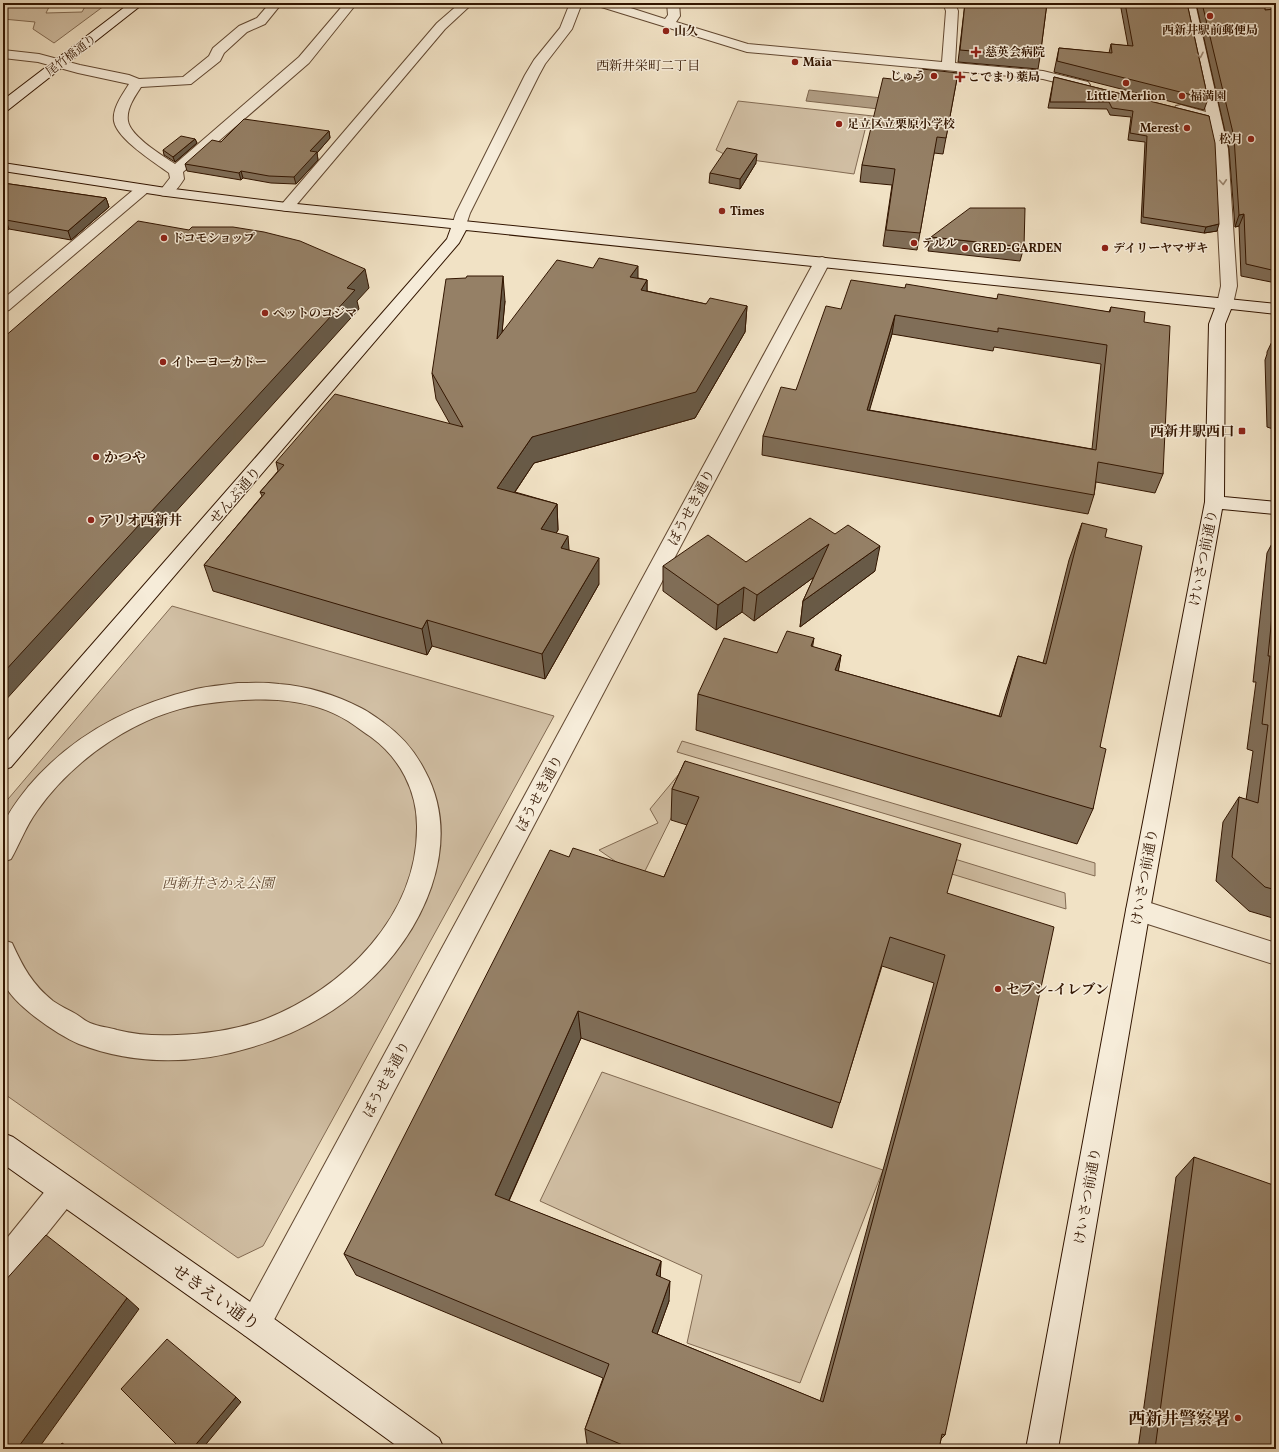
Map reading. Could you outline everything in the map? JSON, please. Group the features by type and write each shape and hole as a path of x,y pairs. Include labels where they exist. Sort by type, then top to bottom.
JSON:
{"street":[{"name":"尾竹橋通り","path":"3,107 138,3"},
{"path":"3,54 38,58 129,79 137,83 186,81 215,58 218,51 243,29 261,20 276,3"},
{"path":"176,171 304,60 351,3"},
{"path":"287,207 441,26 467,3"},
{"name":"せんぷ通り","path":"3,761 98,654 454,240 460,225 462,213 479,183 532,75 539,63 566,29 576,3"},
{"path":"602,3 747,48 1043,75 1097,88"},
{"path":"667,24 674,16 673,3"},
{"path":"948,66 952,11 949,3"},
{"name":"けいさつ前通り","path":"1042,1449 1138,910 1214,502 1217,324 1225,304 1229,286 1221,149 1188,3"},
{"path":"137,83 125,102 121,121 127,134 176,171 178,179 166,192"},
{"path":"1167,106 1214,118"},
{"path":"3,166 143,189 287,207 1276,310"},
{"path":"3,307 143,189"},
{"name":"ぼうせき通り","path":"255,1324 822,262"},
{"path":"1214,502 1276,508"},
{"path":"3,852 22,814 37,794 51,777 88,745 129,720 174,702 221,692 267,690 310,696 330,703 344,708 378,729 397,747 415,773 426,803 430,837 425,872 411,908 389,944 358,976 321,1004 284,1024 231,1042 183,1048 137,1047 86,1034 45,1010 15,978 3,951"},
{"path":"1138,910 1276,954"},
{"name":"せきえい通り","path":"3,1147 255,1324 428,1449"},
{"path":"3,1266 64,1190"}],"green space":[{"path":"6,3 51,3 46,13 82,12 87,3 108,3 54,43 33,29 35,22 3,19 3,6"},
{"path":"738,101 891,118 889,126 869,124 866,126 854,174 759,161 726,155 716,150"},
{"name":"西新井さかえ公園","path":"172,606 554,716 263,1246 238,1258 3,1093 3,805"},
{"path":"682,741 1095,863 1095,876 677,752"},
{"path":"679,774 1065,893 1066,909 684,792 641,879 599,850 658,823 650,809"},
{"path":"602,1072 883,1170 800,1383 687,1343 702,1275 540,1201"}],"shaded area":[{"path":"809,90 882,98 879,109 806,101"}],"building":[{"path":"965,3 1047,3 1040,57 960,50"},
{"path":"1125,3 1187,3 1208,99 1057,61 1059,48 1112,53 1111,44 1133,46"},
{"path":"1202,3 1262,3 1265,4 1265,10 1276,9 1276,271 1246,264 1244,214 1239,215 1234,137"},
{"path":"922,69 958,73 946,138 937,137 920,233 886,230 895,169 862,165 883,78 910,81 910,77 920,78"},
{"path":"1054,77 1209,116 1215,143 1219,224 1206,227 1143,217 1147,136 1130,133 1133,111 1112,108 1109,102 1050,102"},
{"path":"244,119 329,131 310,151 317,152 294,177 269,176 241,171 239,173 185,164 212,140 221,142"},
{"path":"181,136 195,139 173,157 163,150"},
{"path":"727,148 757,154 740,179 710,173"},
{"path":"3,183 106,198 68,231 6,220 3,222"},
{"path":"970,208 1025,208 1024,247 931,237"},
{"name":"アリオ西新井","path":"138,221 189,230 192,227 233,227 264,232 300,241 365,269 347,288 355,290 3,673 3,338"},
{"path":"599,258 638,266 630,277 647,280 641,290 706,304 710,298 747,306 696,392 532,437 497,488 557,504 541,529 568,536 561,548 599,558 542,654 427,620 422,629 204,565 265,493 260,492 284,465 276,462 335,394 463,427 432,373 446,279 466,278 467,276 503,276 497,339 557,260 593,268"},
{"path":"851,280 905,288 906,284 997,299 998,294 1110,312 1111,307 1145,312 1144,322 1170,326 1163,474 1098,462 1094,495 763,436 781,387 796,390 826,306 841,309","holes":["895,315 998,332 998,328 1107,345 1096,450 867,410"]},
{"path":"1273,341 1276,341 1276,408"},
{"path":"810,518 835,534 848,525 880,546 803,601 829,544 757,595 744,587 718,605 663,566 708,535 746,562"},
{"path":"1082,523 1107,529 1105,537 1142,546 1100,747 1106,749 1093,809 698,694 724,638 777,653 787,631 814,638 811,646 841,655 835,670 1001,717 1018,656 1046,664"},
{"path":"1276,576 1276,890 1265,887 1232,857 1239,797 1258,803 1268,725 1262,724 1270,656 1268,656"},
{"path":"685,761 961,844 947,893 1054,927 945,1435 942,1434 939,1449 632,1449 585,1429 609,1364 344,1254 550,850 569,857 573,848 664,877 699,797 672,789","holes":["890,937 945,955 823,1402 652,1332 670,1281 656,1275 661,1261 495,1195 578,1011 840,1103"]},
{"path":"1194,1157 1276,1186 1276,1449 1155,1449"},
{"path":"46,1235 127,1298 19,1446 22,1449 3,1449 3,1283"},
{"path":"167,1339 236,1397 192,1449 181,1449 121,1389"},
{"path":"62,1443 68,1449 57,1449"}],"place":[{"name":"西新井駅前郵便局","path":"1210,16"},
{"name":"山久","path":"666,31"},
{"name":"慈英会病院","path":"976,52"},
{"name":"Maia","path":"795,62"},
{"name":"じゅう","path":"934,76"},
{"name":"こでまり薬局","path":"960,77"},
{"name":"Little Merlion","path":"1126,83"},
{"name":"福満園","path":"1182,96"},
{"name":"足立区立栗原小学校","path":"839,124"},
{"name":"Merest","path":"1187,128"},
{"name":"松月","path":"1251,139"},
{"name":"Times","path":"722,211"},
{"name":"ドコモショップ","path":"164,238"},
{"name":"テルル","path":"914,243"},
{"name":"GRED-GARDEN","path":"965,248"},
{"name":"デイリーヤマザキ","path":"1105,248"},
{"name":"ペットのコジマ","path":"265,313"},
{"name":"イトーヨーカドー","path":"163,362"},
{"name":"西新井駅西口","path":"1242,431"},
{"name":"かつや","path":"96,457"},
{"name":"アリオ西新井","path":"91,520"},
{"name":"セブン-イレブン","path":"998,989"},
{"name":"西新井警察署","path":"1238,1418"}],"district":[{"name":"西新井栄町二丁目","path":"648,65"}]}
